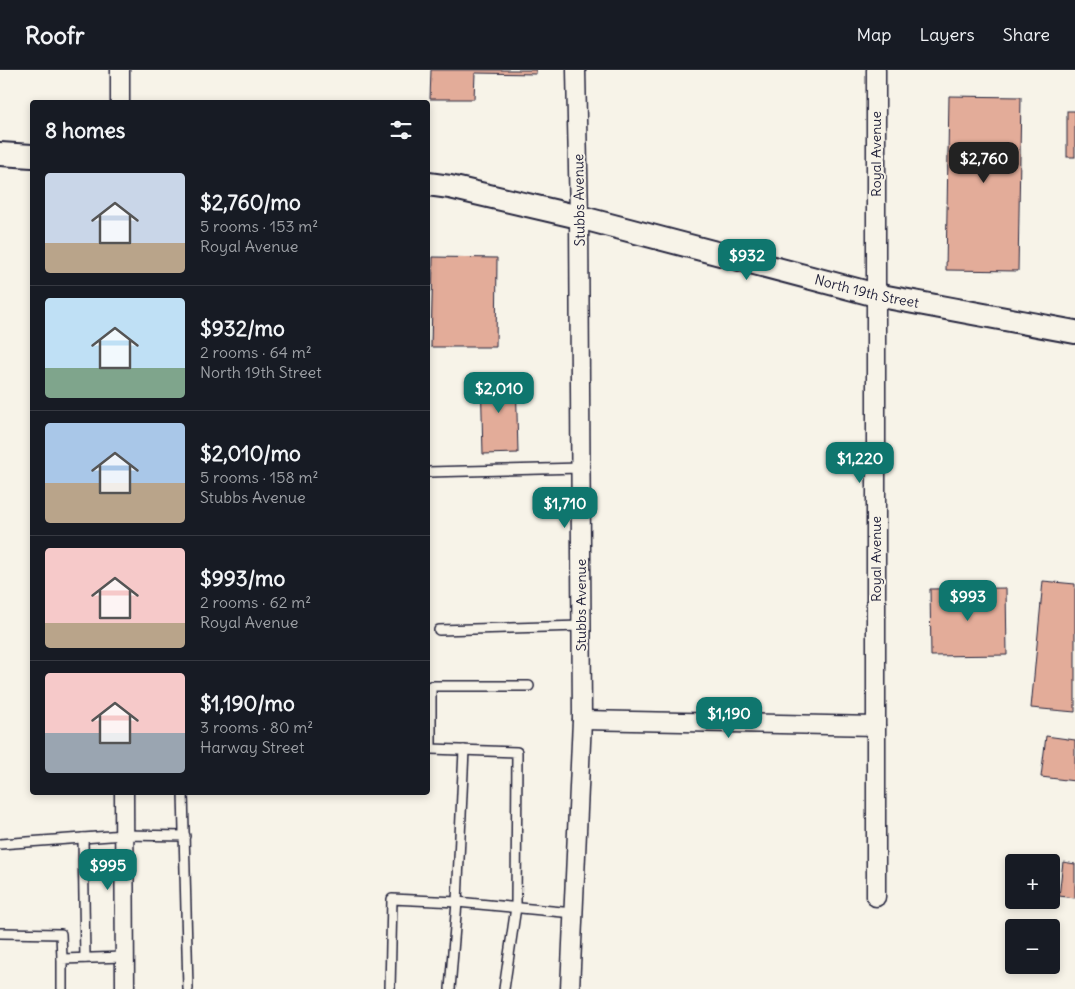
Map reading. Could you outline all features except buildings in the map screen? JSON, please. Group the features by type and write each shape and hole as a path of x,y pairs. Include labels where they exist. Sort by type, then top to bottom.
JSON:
{"street":[{"path":"120,70 120,100"},
{"name":"Stubbs Avenue","path":"570,989 582,720 580,217 576,70"},
{"name":"Royal Avenue","path":"876,70 876,897"},
{"path":"0,154 30,156"},
{"name":"North 19th Street","path":"430,184 580,217 876,295 1075,332"},
{"path":"582,720 876,726"},
{"path":"124,795 124,989"}],"lane":[{"path":"430,472 581,468"},
{"path":"439,630 581,626"},
{"path":"504,989 516,908 517,752 430,749 431,686 529,686"},
{"path":"450,989 457,902 464,750"},
{"path":"183,795 188,989"},
{"path":"0,844 124,835 184,836"},
{"path":"83,838 85,958"},
{"path":"390,989 392,899 457,902 574,913"},
{"path":"0,933 61,934 62,989"},
{"path":"62,959 124,956"}]}
